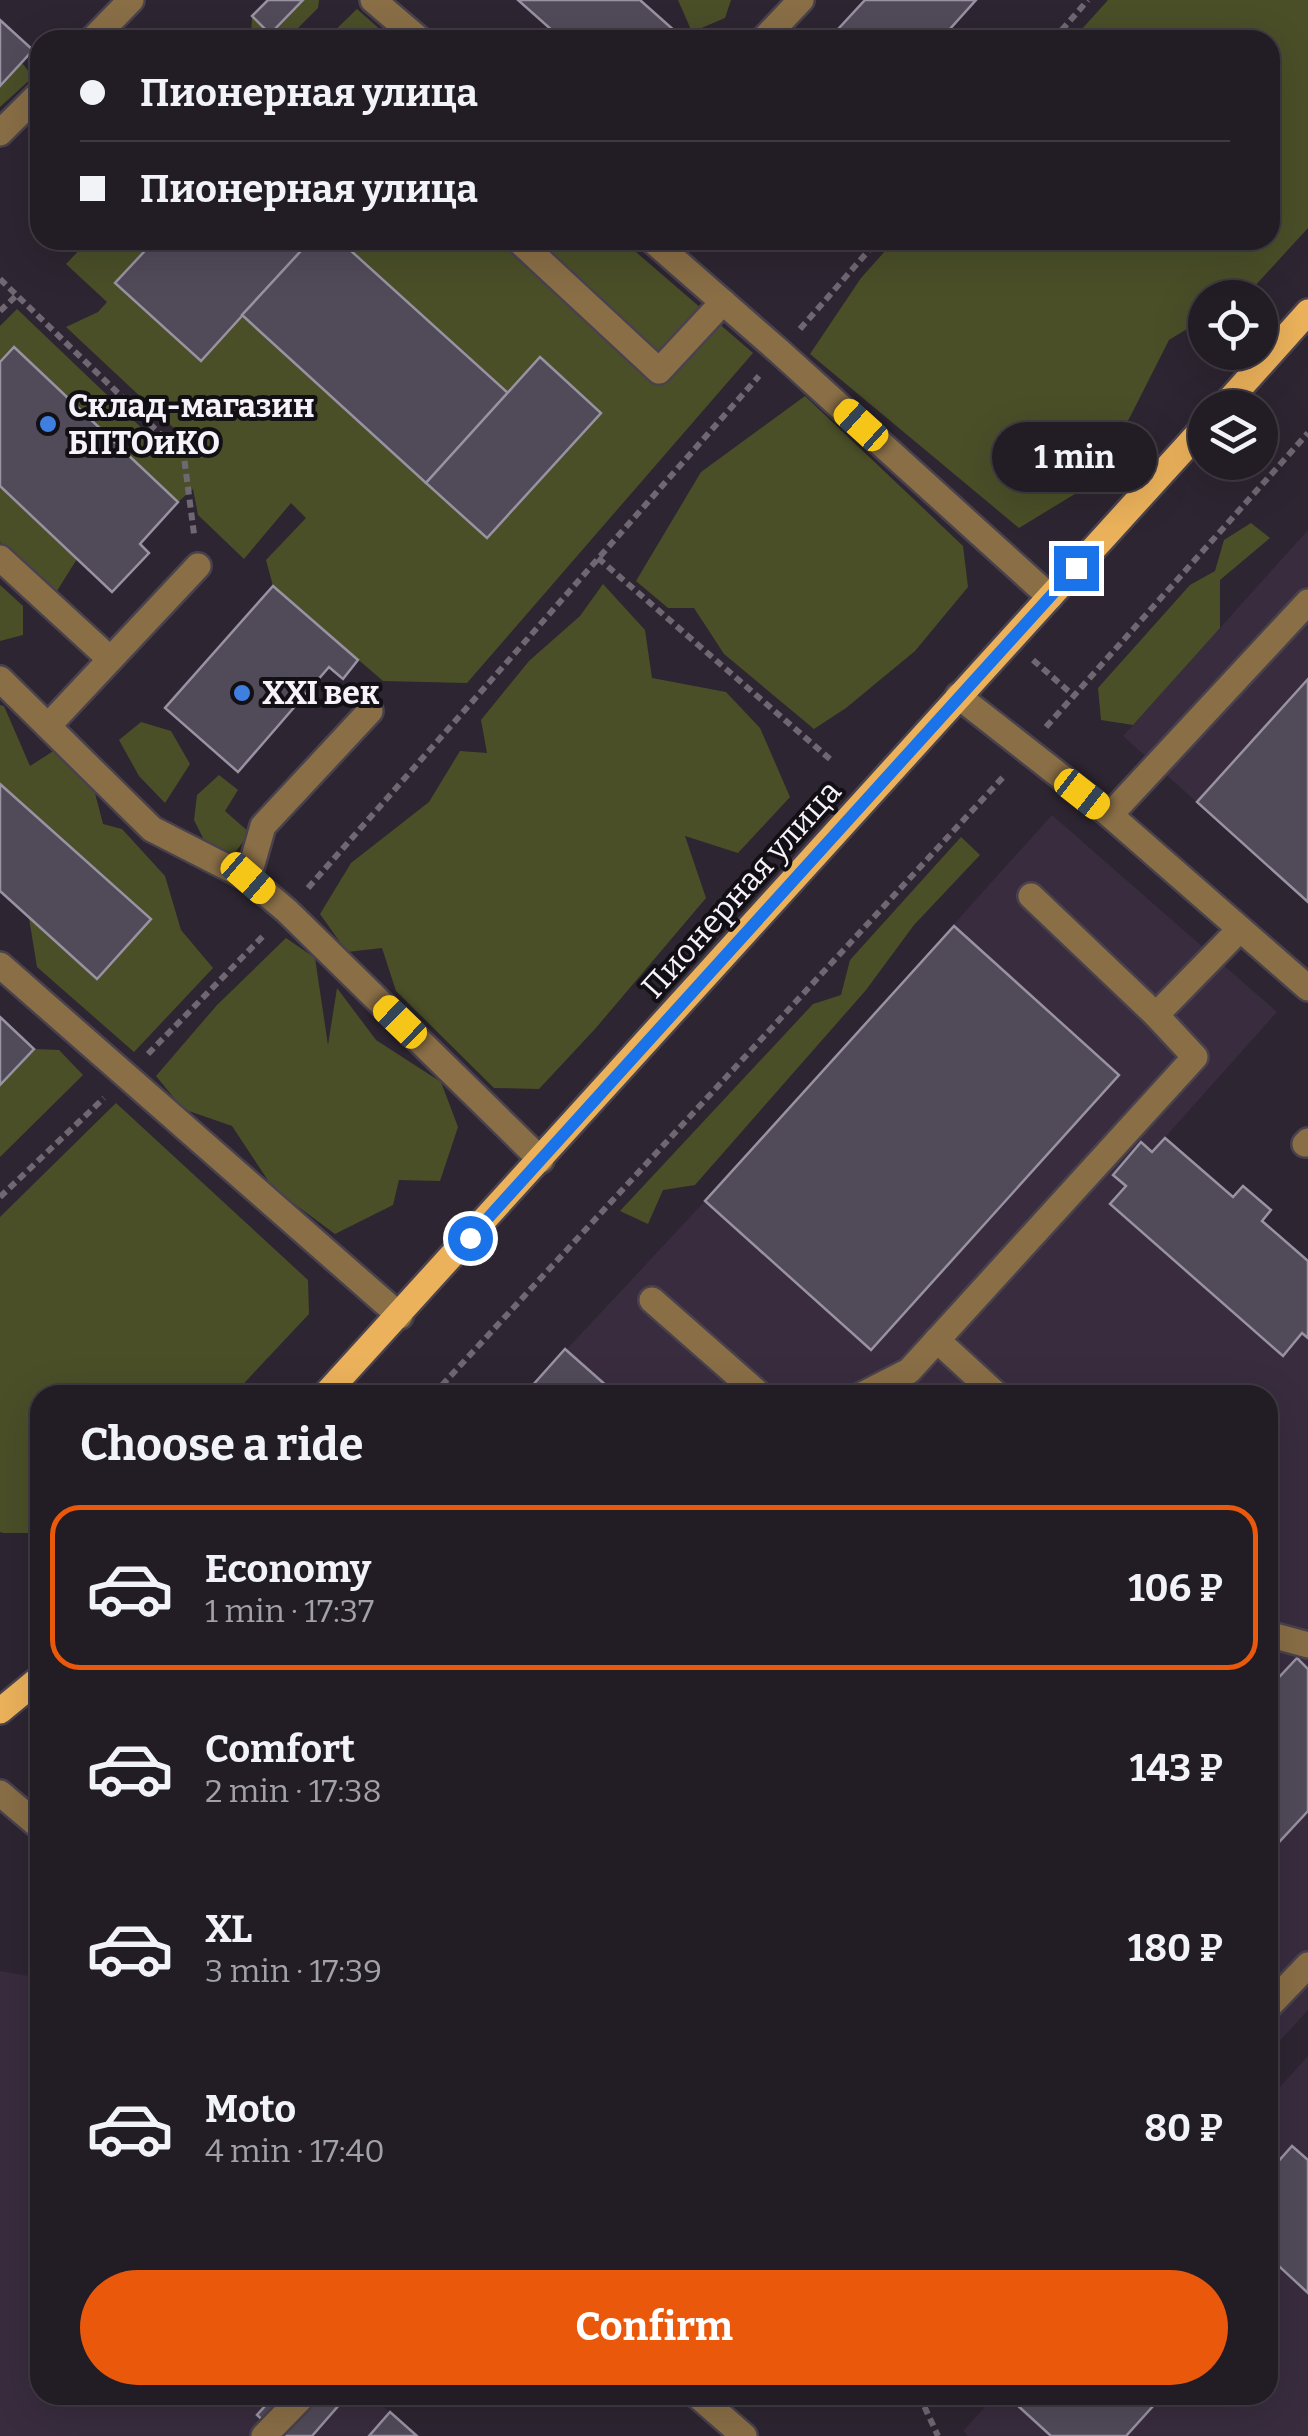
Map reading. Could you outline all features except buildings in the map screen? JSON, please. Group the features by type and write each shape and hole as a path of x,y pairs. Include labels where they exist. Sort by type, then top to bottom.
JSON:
{"main road":[{"path":"1239,390 1306,318"},
{"name":"Пионерная улица","path":"334,1385 1188,445"},
{"path":"0,1711 30,1686"}],"street":[{"path":"373,0 408,30"},
{"path":"772,30 801,0"},
{"path":"99,30 118,5"},
{"path":"0,133 30,103"},
{"path":"529,250 659,371 723,302"},
{"path":"663,250 1050,597"},
{"path":"0,558 110,659"},
{"path":"48,726 198,566"},
{"path":"1110,816 1308,602"},
{"path":"0,678 152,829 248,878 287,911 540,1160"},
{"path":"958,696 1110,816 1308,988"},
{"path":"248,878 263,826 370,712"},
{"path":"882,1385 909,1371 1194,1057 1156,1015 1031,896"},
{"path":"1156,1015 1240,928"},
{"path":"0,964 400,1316"},
{"path":"652,1300 749,1385"},
{"path":"936,1340 987,1385"},
{"path":"1278,1637 1308,1645"},
{"path":"0,1793 30,1818"},
{"path":"1278,1996 1308,1965"},
{"path":"264,2436 294,2405"},
{"path":"708,2405 744,2436"}],"path":[{"path":"1062,30 1088,0"},
{"path":"0,1197 126,1076 287,911 869,250"},
{"path":"0,279 184,456 198,566"},
{"path":"0,312 16,295"},
{"path":"442,1385 996,787 1308,433"},
{"path":"598,558 831,760"},
{"path":"924,2405 938,2436"}],"shaded area":[{"path":"1308,530 1308,902 1123,736"},
{"path":"1052,815 1277,1012 1152,1152 1141,1143 1113,1174 1126,1186 1110,1204 1283,1356 1302,1333 1308,1338 1308,2010 1278,2043 1278,1385 533,1385 705,1201"},
{"path":"0,1971 30,1976 30,2405 381,2405 417,2436 0,2436"},
{"path":"1308,2056 1308,2436 968,2436 963,2431 987,2405 1278,2405 1278,2089"}],"green space":[{"path":"303,0 319,0 318,8 296,30 274,30"},
{"path":"678,0 731,0 725,18 691,30"},
{"path":"1108,0 1308,0 1308,228 1260,280 1188,280 1188,328 1169,340 1130,417 1088,486 1019,528 810,354 861,278 886,250 1280,250 1280,30 1081,30"},
{"path":"357,9 381,30 335,30"},
{"path":"252,16 266,30 251,30"},
{"path":"22,63 30,73 30,80 0,107 0,86"},
{"path":"79,250 634,250 753,353 467,683 383,681 273,586 266,560 306,518 291,503 244,559 198,515 193,489 178,502 15,347 0,362 0,326 17,309 172,457 176,430 66,327 98,312 107,302 66,264"},
{"path":"805,396 963,546 968,587 915,651 814,729 724,654 694,608 668,608 636,581 701,472"},
{"path":"0,486 77,559 55,594 0,542"},
{"path":"1251,523 1270,538 1220,580 1220,628 1133,725 1101,720 1098,688 1190,585 1215,571 1224,540"},
{"path":"603,584 645,630 652,678 726,692 760,728 790,797 738,853 685,836 706,898 539,1089 494,1088 396,991 382,948 347,952 320,914 351,863 429,802 460,751 487,753 481,720 529,661 580,616"},
{"path":"0,585 23,606 23,635 0,641"},
{"path":"0,705 4,706 30,766 55,750 95,793 103,824 122,829 165,876 181,930 213,968 134,1052 37,967 29,918 97,979 150,919 0,784"},
{"path":"141,722 171,731 190,764 165,803 139,776 119,740"},
{"path":"219,775 238,790 225,811 250,833 233,855 207,846 194,820 197,795"},
{"path":"961,837 980,855 914,925 866,990 695,1185 663,1190 648,1224 620,1211 813,1004 841,995 850,960"},
{"path":"286,938 315,958 328,1045 337,988 376,1040 441,1082 458,1127 440,1181 399,1180 393,1205 335,1234 273,1188 232,1126 183,1109 156,1076 217,1005"},
{"path":"34,1049 59,1050 83,1075 0,1157 0,1085"},
{"path":"116,1103 308,1280 309,1314 242,1385 30,1385 30,1533 3,1533 0,1217"}],"place":[{"name":"Склад-магазин БПТОиКО","path":"48,424"},
{"name":"XXI век","path":"242,693"}],"route":[{"path":"470,1238 1076,568"}]}
